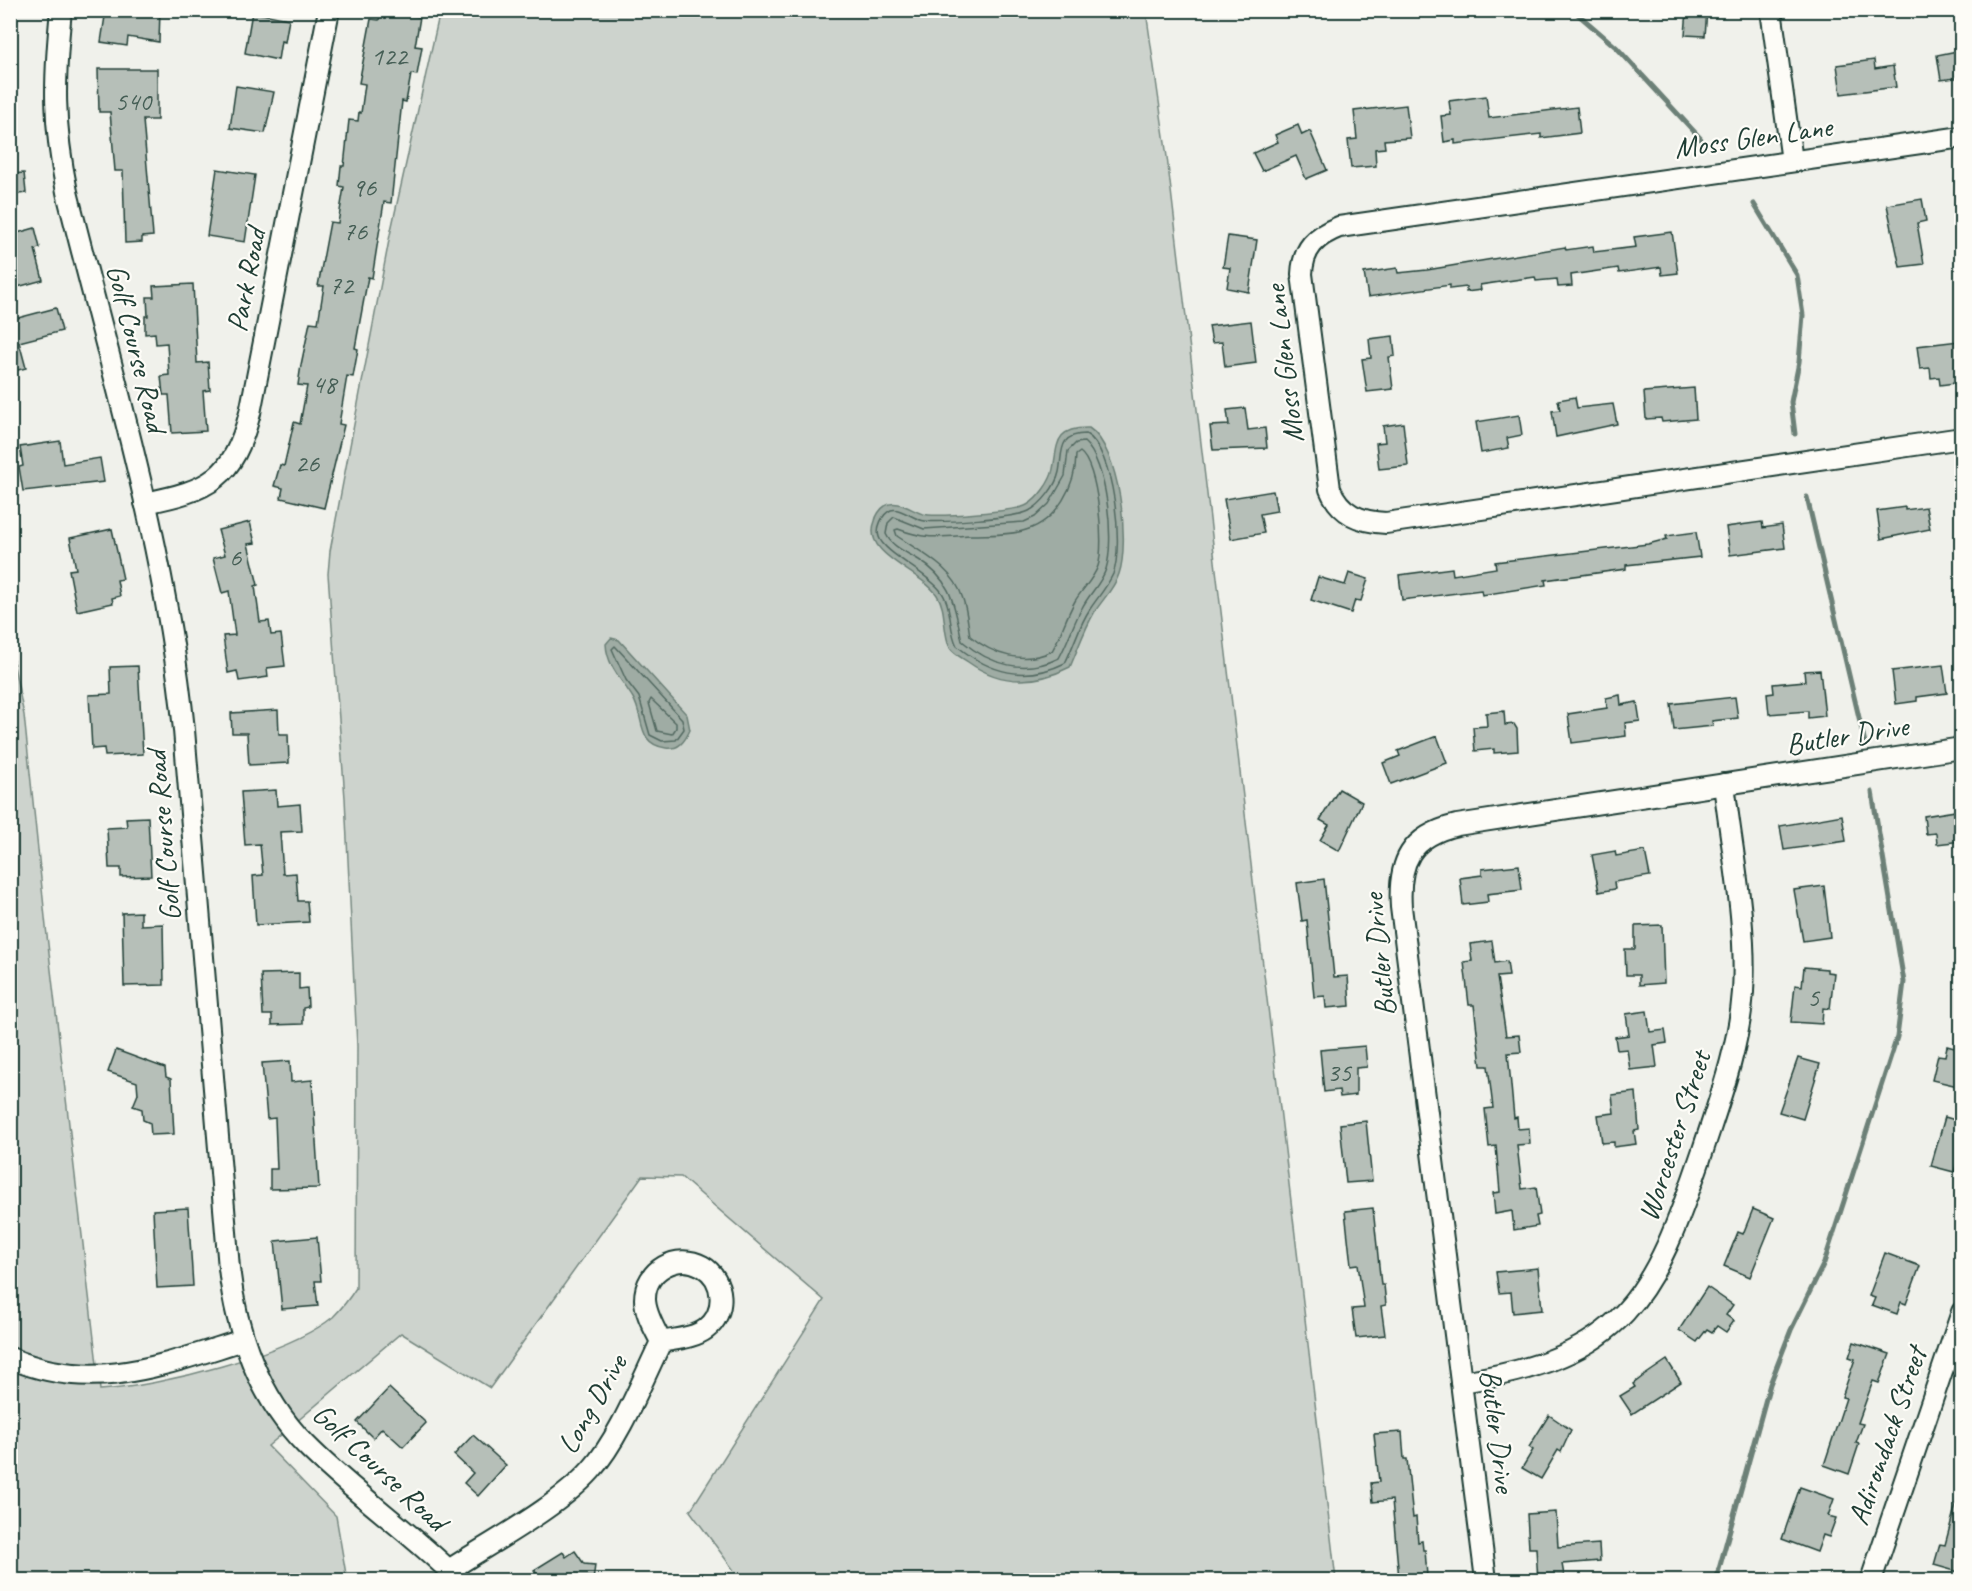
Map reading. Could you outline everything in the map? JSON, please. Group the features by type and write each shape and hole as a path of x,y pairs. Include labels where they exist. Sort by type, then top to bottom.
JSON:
{"street":[{"name":"Golf Course Road","path":"61,10 54,76 58,146 67,192 167,600 179,685 229,1268 237,1321 243,1340 275,1405 305,1444 454,1575"},
{"name":"Park Road","path":"145,503 186,493 208,483 225,470 241,446 250,412 329,10"},
{"path":"1772,10 1792,161"},
{"name":"Moss Glen Lane","path":"1962,137 1366,222 1324,233 1307,249 1302,273 1327,474 1334,498 1339,506 1356,518 1386,523 1962,438"},
{"name":"Butler Drive","path":"1486,1581 1401,908 1400,891 1405,863 1418,842 1441,828 1962,748"},
{"name":"Worcester Street","path":"1461,1382 1541,1365 1587,1344 1625,1313 1648,1284 1669,1246 1726,1080 1739,1023 1743,991 1741,921 1724,784"},
{"name":"Long Drive","path":"454,1575 559,1498 592,1469 606,1451 662,1342 698,1333 716,1317 721,1301 718,1284 702,1266 687,1261 671,1263 657,1271 648,1284 646,1308 662,1342"},
{"name":"Adirondack Street","path":"1871,1581 1962,1312"},
{"path":"10,1358 64,1375 107,1376 140,1371 243,1340"}],"shaded area":[{"path":"440,11 1146,11 1167,157 1336,1580 741,1580 690,1511 824,1300 681,1177 642,1176 490,1388 401,1333 268,1446 336,1516 347,1580 11,1580 10,646 24,715 46,927 100,1390 155,1383 255,1356 286,1344 333,1317 356,1288 357,1046 345,798 328,574 330,551 390,235"}],"water":[{"path":"1078,428 1089,428 1100,439 1108,455 1120,496 1123,540 1119,574 1090,619 1070,667 1044,677 1018,680 980,670 950,648 942,607 937,595 929,586 884,553 876,543 873,533 876,517 883,507 894,503 931,515 993,512 1027,505 1040,494 1050,479 1057,445 1064,434"},
{"path":"611,638 619,640 687,715 690,730 684,741 675,748 656,746 646,736 637,706 609,659 606,644"}],"building":[{"path":"106,10 160,10 159,42 128,37 127,46 101,42"},
{"path":"381,10 420,17 415,46 422,47 417,75 411,74 406,102 402,101 391,203 384,202 372,278 368,277 355,348 358,349 353,377 347,376 339,424 344,425 324,508 281,498 283,488 274,486 280,465 284,466 294,422 300,424 307,386 298,385 301,365 310,322 318,323 324,286 318,286 330,222 338,223 344,187 339,186 341,166 344,166 349,120 358,121 359,112 361,113 365,84 359,83 371,19 379,20"},
{"path":"1687,10 1707,10 1705,36 1685,35"},
{"path":"252,12 289,19 285,42 281,41 278,60 245,53"},
{"path":"1962,50 1962,77 1941,80 1937,55"},
{"path":"1874,60 1875,69 1893,66 1896,87 1841,94 1837,65"},
{"path":"98,69 157,69 157,120 143,120 153,236 142,237 142,242 125,243 123,171 115,171 110,112 99,112"},
{"path":"236,86 274,92 265,133 230,128"},
{"path":"1486,96 1489,118 1577,107 1580,133 1541,138 1541,134 1455,144 1455,140 1444,142 1441,116 1451,115 1449,101"},
{"path":"1406,105 1410,138 1384,140 1385,148 1375,149 1376,166 1351,168 1348,140 1357,139 1354,111"},
{"path":"1298,125 1302,135 1310,131 1327,170 1306,179 1296,156 1262,171 1253,153 1278,142 1275,135"},
{"path":"217,169 255,175 245,242 207,236"},
{"path":"24,173 26,193 10,195 10,174"},
{"path":"1922,199 1926,221 1917,223 1924,264 1900,267 1887,205"},
{"path":"35,228 40,248 35,249 43,280 10,289 10,235"},
{"path":"1672,232 1678,273 1662,275 1661,267 1619,273 1618,268 1571,275 1572,286 1558,287 1557,279 1536,281 1535,277 1480,285 1481,290 1466,292 1466,287 1450,289 1450,285 1368,297 1364,273 1397,268 1398,273 1427,270 1565,247 1566,250 1593,246 1594,252 1636,247 1634,237"},
{"path":"1228,236 1257,240 1249,292 1227,288 1230,268 1223,267"},
{"path":"193,284 197,363 208,362 210,390 203,391 206,431 172,433 169,395 163,395 161,376 169,375 167,343 156,344 155,333 145,334 145,316 148,316 147,297 154,297 153,286"},
{"path":"56,308 62,331 19,342 26,368 10,372 10,320"},
{"path":"1251,321 1256,363 1225,367 1222,342 1212,343 1209,326"},
{"path":"1393,336 1395,356 1389,357 1393,389 1367,392 1362,359 1371,358 1369,339"},
{"path":"1959,341 1962,382 1940,385 1939,377 1931,378 1930,368 1920,369 1917,346"},
{"path":"1694,388 1696,419 1662,422 1661,418 1646,419 1644,392"},
{"path":"1575,397 1577,408 1613,404 1617,424 1556,437 1552,411 1560,410 1558,400"},
{"path":"1245,408 1248,430 1265,428 1267,448 1213,450 1210,426 1229,425 1227,410"},
{"path":"1519,415 1522,435 1507,438 1509,448 1481,453 1476,422"},
{"path":"1403,423 1408,466 1379,469 1376,443 1385,442 1383,426"},
{"path":"60,441 63,464 100,458 104,482 23,491 19,467 23,466 20,447"},
{"path":"1273,491 1277,511 1260,514 1264,533 1231,539 1224,499"},
{"path":"1905,507 1905,510 1926,507 1930,529 1881,539 1877,511"},
{"path":"250,522 255,543 248,544 258,585 255,586 260,622 269,621 271,635 281,634 285,666 267,668 268,677 239,681 237,671 228,673 223,636 235,635 229,591 222,593 213,558 225,555 218,530"},
{"path":"1762,522 1763,528 1782,525 1785,548 1730,555 1726,527"},
{"path":"112,529 123,579 117,580 120,596 112,598 113,603 77,611 69,570 76,569 70,538"},
{"path":"1696,532 1700,557 1626,565 1626,569 1545,580 1546,585 1482,595 1481,590 1402,600 1399,575 1452,568 1453,575 1496,568 1495,562 1648,544 1667,539 1666,536"},
{"path":"1349,573 1368,579 1361,601 1355,600 1351,613 1311,600 1318,577 1345,585"},
{"path":"1943,665 1947,693 1917,697 1917,701 1896,704 1892,671"},
{"path":"138,666 143,754 105,756 104,748 92,749 89,695 111,694 110,667"},
{"path":"1820,670 1825,716 1808,718 1808,711 1769,714 1767,694 1774,693 1773,684 1805,681 1804,671"},
{"path":"1620,695 1621,705 1637,702 1640,721 1625,723 1626,736 1572,743 1568,714 1607,708 1606,698"},
{"path":"1735,697 1738,718 1712,721 1713,726 1674,730 1671,704"},
{"path":"278,710 279,734 288,734 289,763 249,765 247,733 232,733 231,713"},
{"path":"1504,711 1505,725 1514,724 1517,729 1518,751 1494,753 1494,749 1475,751 1473,727 1487,726 1486,713"},
{"path":"1437,736 1447,763 1391,784 1383,763 1400,756 1398,751"},
{"path":"1339,789 1362,802 1339,851 1320,840 1329,825 1320,820"},
{"path":"276,790 277,806 300,804 302,831 280,832 283,874 296,873 298,901 307,901 309,922 256,925 253,876 263,875 260,844 245,845 241,792"},
{"path":"1962,810 1962,841 1937,844 1936,833 1926,834 1924,816"},
{"path":"1842,815 1846,841 1784,850 1780,826"},
{"path":"148,817 151,876 121,877 121,868 109,868 107,828 127,827 126,818"},
{"path":"1615,851 1616,856 1645,851 1650,876 1614,882 1615,889 1599,892 1592,855"},
{"path":"1519,865 1522,890 1487,894 1488,902 1463,905 1460,878 1482,875 1482,869"},
{"path":"1324,879 1334,977 1348,976 1350,1006 1326,1008 1325,996 1314,997 1307,920 1302,921 1297,883"},
{"path":"1824,886 1830,937 1803,941 1794,890"},
{"path":"141,912 141,925 163,924 164,985 124,986 122,913"},
{"path":"1662,925 1664,983 1639,985 1639,975 1626,975 1625,949 1635,949 1635,926"},
{"path":"1492,941 1495,963 1507,961 1509,976 1497,977 1506,1036 1519,1035 1521,1052 1508,1053 1514,1118 1517,1117 1518,1129 1529,1128 1530,1144 1517,1145 1522,1189 1536,1187 1540,1215 1536,1216 1538,1226 1514,1230 1512,1211 1495,1214 1493,1193 1500,1192 1496,1146 1489,1147 1485,1109 1493,1108 1488,1066 1481,1066 1474,1005 1469,1005 1464,962 1472,961 1470,944"},
{"path":"1804,967 1827,969 1827,972 1834,973 1830,1009 1823,1008 1822,1024 1791,1022 1795,985 1802,986"},
{"path":"299,973 299,989 307,988 308,1007 303,1008 303,1024 272,1025 272,1015 263,1015 261,974"},
{"path":"1647,1011 1650,1032 1665,1030 1667,1043 1654,1045 1657,1067 1630,1070 1627,1049 1617,1050 1615,1037 1629,1035 1626,1014"},
{"path":"1365,1046 1367,1067 1356,1068 1356,1095 1340,1097 1339,1090 1324,1092 1320,1050"},
{"path":"1947,1046 1962,1050 1962,1087 1932,1080 1938,1055 1945,1056"},
{"path":"116,1050 165,1068 166,1077 171,1079 174,1134 151,1135 150,1123 143,1120 142,1109 133,1106 138,1094 137,1082 108,1072"},
{"path":"1798,1058 1820,1064 1803,1119 1779,1112"},
{"path":"290,1061 291,1082 312,1080 319,1188 270,1189 270,1169 277,1169 275,1118 267,1119 262,1063"},
{"path":"1636,1092 1639,1130 1634,1131 1636,1144 1614,1147 1614,1142 1602,1143 1598,1115 1614,1113 1612,1095"},
{"path":"1945,1117 1962,1122 1962,1146 1954,1172 1931,1166"},
{"path":"1366,1121 1372,1181 1346,1183 1340,1124"},
{"path":"188,1208 193,1286 157,1288 153,1210"},
{"path":"1373,1208 1381,1285 1384,1285 1386,1305 1381,1306 1385,1335 1356,1338 1352,1309 1364,1308 1358,1264 1351,1265 1345,1211"},
{"path":"1753,1209 1774,1218 1750,1277 1724,1266 1738,1232 1743,1234"},
{"path":"317,1237 321,1281 315,1281 318,1306 282,1309 275,1241"},
{"path":"1885,1253 1920,1266 1906,1304 1901,1302 1897,1314 1872,1305 1875,1298 1869,1296"},
{"path":"1538,1268 1542,1310 1513,1313 1511,1292 1499,1293 1496,1272"},
{"path":"1707,1287 1733,1305 1726,1315 1734,1321 1726,1332 1717,1326 1712,1332 1707,1329 1697,1342 1679,1330"},
{"path":"1854,1342 1890,1354 1879,1383 1873,1381 1858,1423 1863,1424 1849,1474 1824,1465 1846,1398 1842,1397 1855,1359 1849,1357"},
{"path":"1667,1360 1681,1382 1632,1414 1620,1396 1635,1387 1633,1384"},
{"path":"389,1388 426,1423 403,1447 382,1428 373,1438 357,1422"},
{"path":"1549,1415 1571,1430 1561,1452 1558,1450 1541,1479 1522,1468 1533,1450 1529,1447"},
{"path":"1402,1432 1413,1518 1416,1517 1418,1542 1422,1541 1423,1550 1425,1550 1427,1576 1399,1579 1392,1500 1373,1502 1371,1483 1379,1482 1374,1434"},
{"path":"473,1435 506,1465 478,1496 464,1483 473,1473 454,1455"},
{"path":"1800,1487 1834,1499 1828,1516 1836,1518 1829,1537 1823,1535 1817,1552 1782,1539"},
{"path":"1957,1500 1962,1501 1962,1573 1934,1565 1940,1544 1945,1545"},
{"path":"1556,1512 1558,1547 1599,1544 1600,1561 1562,1564 1565,1581 1538,1581 1536,1548 1529,1548 1527,1514"},
{"path":"575,1551 584,1564 595,1565 593,1581 541,1581 534,1570 563,1552 566,1557"}],"waterway":[{"path":"1573,10 1617,48 1701,139"},
{"path":"1754,204 1797,275 1803,315 1799,362 1791,402 1795,434"},
{"path":"1807,497 1865,743"},
{"path":"1716,1580 1770,1384 1791,1330 1824,1263 1897,1037 1904,982 1872,792"}]}
